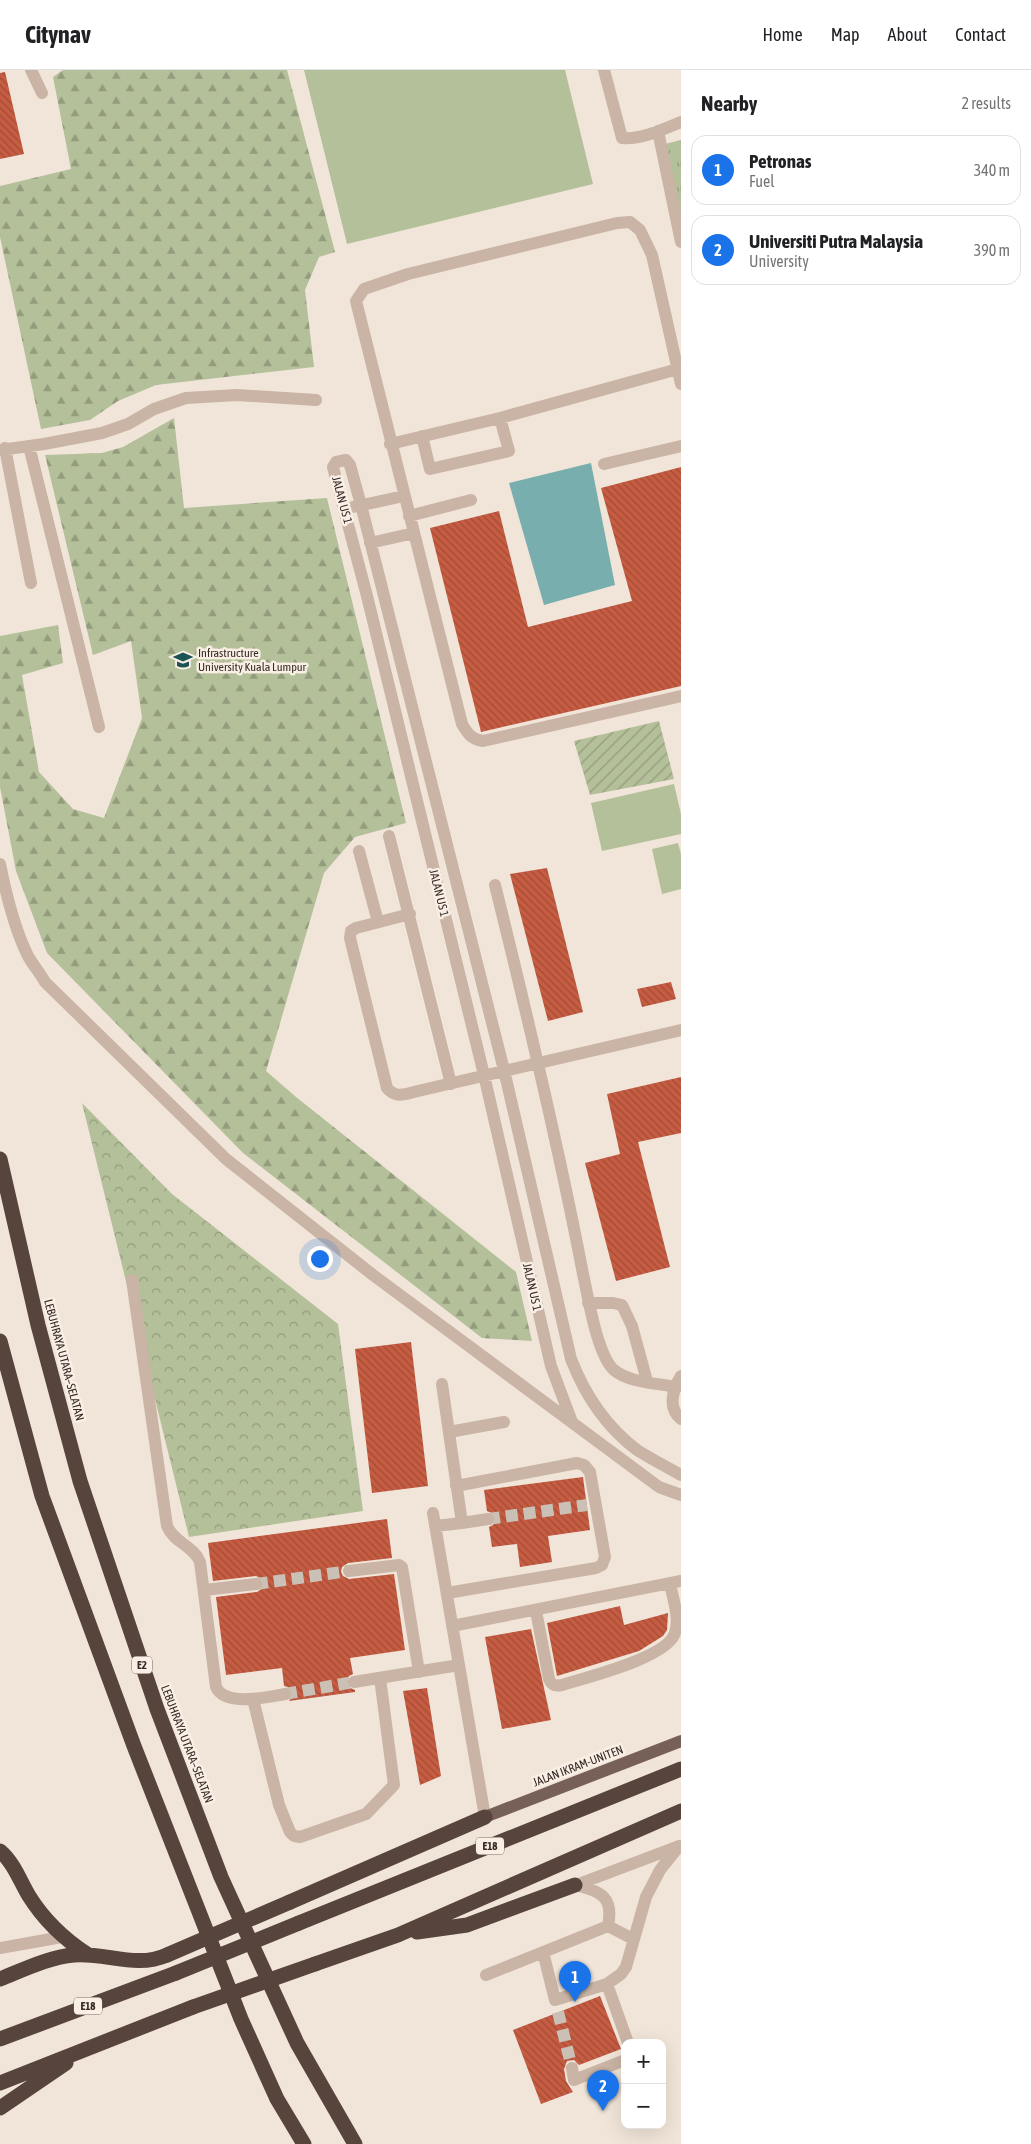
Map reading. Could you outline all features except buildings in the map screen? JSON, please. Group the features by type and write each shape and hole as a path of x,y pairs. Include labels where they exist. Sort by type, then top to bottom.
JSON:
{"highway":[{"name":"LEBUHRAYA UTARA–SELATAN","path":"0,1159 38,1325 80,1481 157,1709 221,1877 298,2043 355,2144"},
{"path":"0,1340 42,1496 134,1746 242,2019 277,2099 304,2144"},
{"name":"E18","path":"0,2039 176,1973 681,1769"},
{"path":"0,2083 193,2007 398,1935 681,1811"},
{"path":"0,1979 50,1960 73,1955 87,1954 126,1961 160,1958 485,1817"},
{"path":"0,1850 9,1858 30,1898 62,1937 87,1954"},
{"path":"398,1935 467,1925 575,1885"},
{"path":"0,2108 86,2050"}],"main road":[{"name":"JALAN IKRAM-UNITEN","path":"485,1817 681,1741"}],"street":[{"path":"31,70 42,93"},
{"path":"604,70 622,138 658,131 681,122"},
{"path":"658,131 681,242"},
{"path":"681,384 652,255 640,230 630,222 617,223 408,274 364,289 358,295 356,301 390,444 462,724 473,740 483,742 681,696"},
{"path":"390,444 500,418 678,368"},
{"path":"31,583 3,449 102,433 128,424 154,409 186,398 237,395 316,400"},
{"path":"422,436 430,469 509,451 500,418"},
{"path":"29,446 99,727"},
{"path":"604,464 681,446"},
{"name":"JALAN US 1","path":"572,1422 551,1366 484,1075 367,596 344,510 334,467 336,462 341,460 346,460 350,465 361,505 504,1070 571,1359 581,1386 596,1408 622,1437 637,1450 681,1475"},
{"path":"344,510 404,496"},
{"path":"409,516 472,500"},
{"path":"370,543 414,532"},
{"path":"389,836 451,1084"},
{"path":"359,851 378,922"},
{"path":"0,864 5,889 22,941 28,956 45,982 226,1159 373,1275 659,1488 681,1495"},
{"path":"494,885 539,1062 571,1208 588,1304 602,1350 613,1370 629,1378 679,1383 672,1395 677,1416 681,1419"},
{"path":"410,914 356,928 351,931 350,938 387,1088 391,1093 398,1096 681,1030"},
{"path":"132,1280 167,1526 170,1534 198,1557 216,1687 221,1695 225,1697 253,1699 285,1694"},
{"path":"588,1304 613,1303 622,1305 632,1326 647,1381"},
{"path":"442,1384 462,1522"},
{"path":"449,1432 504,1422"},
{"path":"447,1593 596,1568 602,1565 605,1558 591,1505 590,1472 584,1465 577,1463 456,1486"},
{"path":"485,1817 434,1520 462,1522 488,1519"},
{"path":"349,1571 399,1565 402,1567 419,1672"},
{"path":"452,1626 536,1611 675,1582 679,1620 675,1634 666,1647 637,1661 556,1686 551,1684 549,1679 536,1611"},
{"path":"204,1590 256,1584"},
{"path":"354,1682 459,1665"},
{"path":"253,1699 279,1805 290,1832 294,1836 300,1837 366,1814 394,1785 380,1678"},
{"path":"575,1885 680,1845"},
{"path":"544,1952 556,2006 607,1984 621,1974 626,1967 646,1897 660,1870 680,1845"},
{"path":"575,1885 591,1888 600,1892 606,1898 610,1914 608,1926"},
{"path":"486,1974 608,1926 633,1938"},
{"path":"0,1948 62,1937"},
{"path":"607,1984 627,2039"},
{"path":"572,2068 574,2080 621,2062"}],"green space":[{"path":"63,70 287,70 335,252 319,257 305,290 314,367 156,385 118,401 90,420 41,429 0,237 0,186 71,169 53,77"},
{"path":"304,70 565,70 593,184 347,244"},
{"path":"681,140 681,219 665,144"},
{"path":"174,418 184,508 327,498 406,823 355,837 324,873 266,1071 516,1272 532,1341 482,1338 243,1153 47,953 16,871 0,787 0,636 58,625 63,663 22,675 39,772 73,809 104,818 142,718 131,641 93,655 45,455 102,453 123,447"},
{"path":"659,721 674,779 590,795 574,741"},
{"path":"674,784 681,814 681,834 602,851 591,803"},
{"path":"678,843 681,854 681,889 662,894 652,849"},
{"path":"82,1103 172,1194 338,1324 363,1511 189,1537"}],"water":[{"path":"591,463 615,585 544,605 509,483"}],"tunnel":[{"path":"488,1519 587,1505"},
{"path":"256,1584 349,1571"},
{"path":"285,1694 354,1682"},
{"path":"558,2012 572,2068"}],"place":[{"name":"Infrastructure University Kuala Lumpur","path":"183,660"},
{"name":"Petronas","path":"575,2002"},
{"name":"Universiti Putra Malaysia","path":"603,2111"}]}
